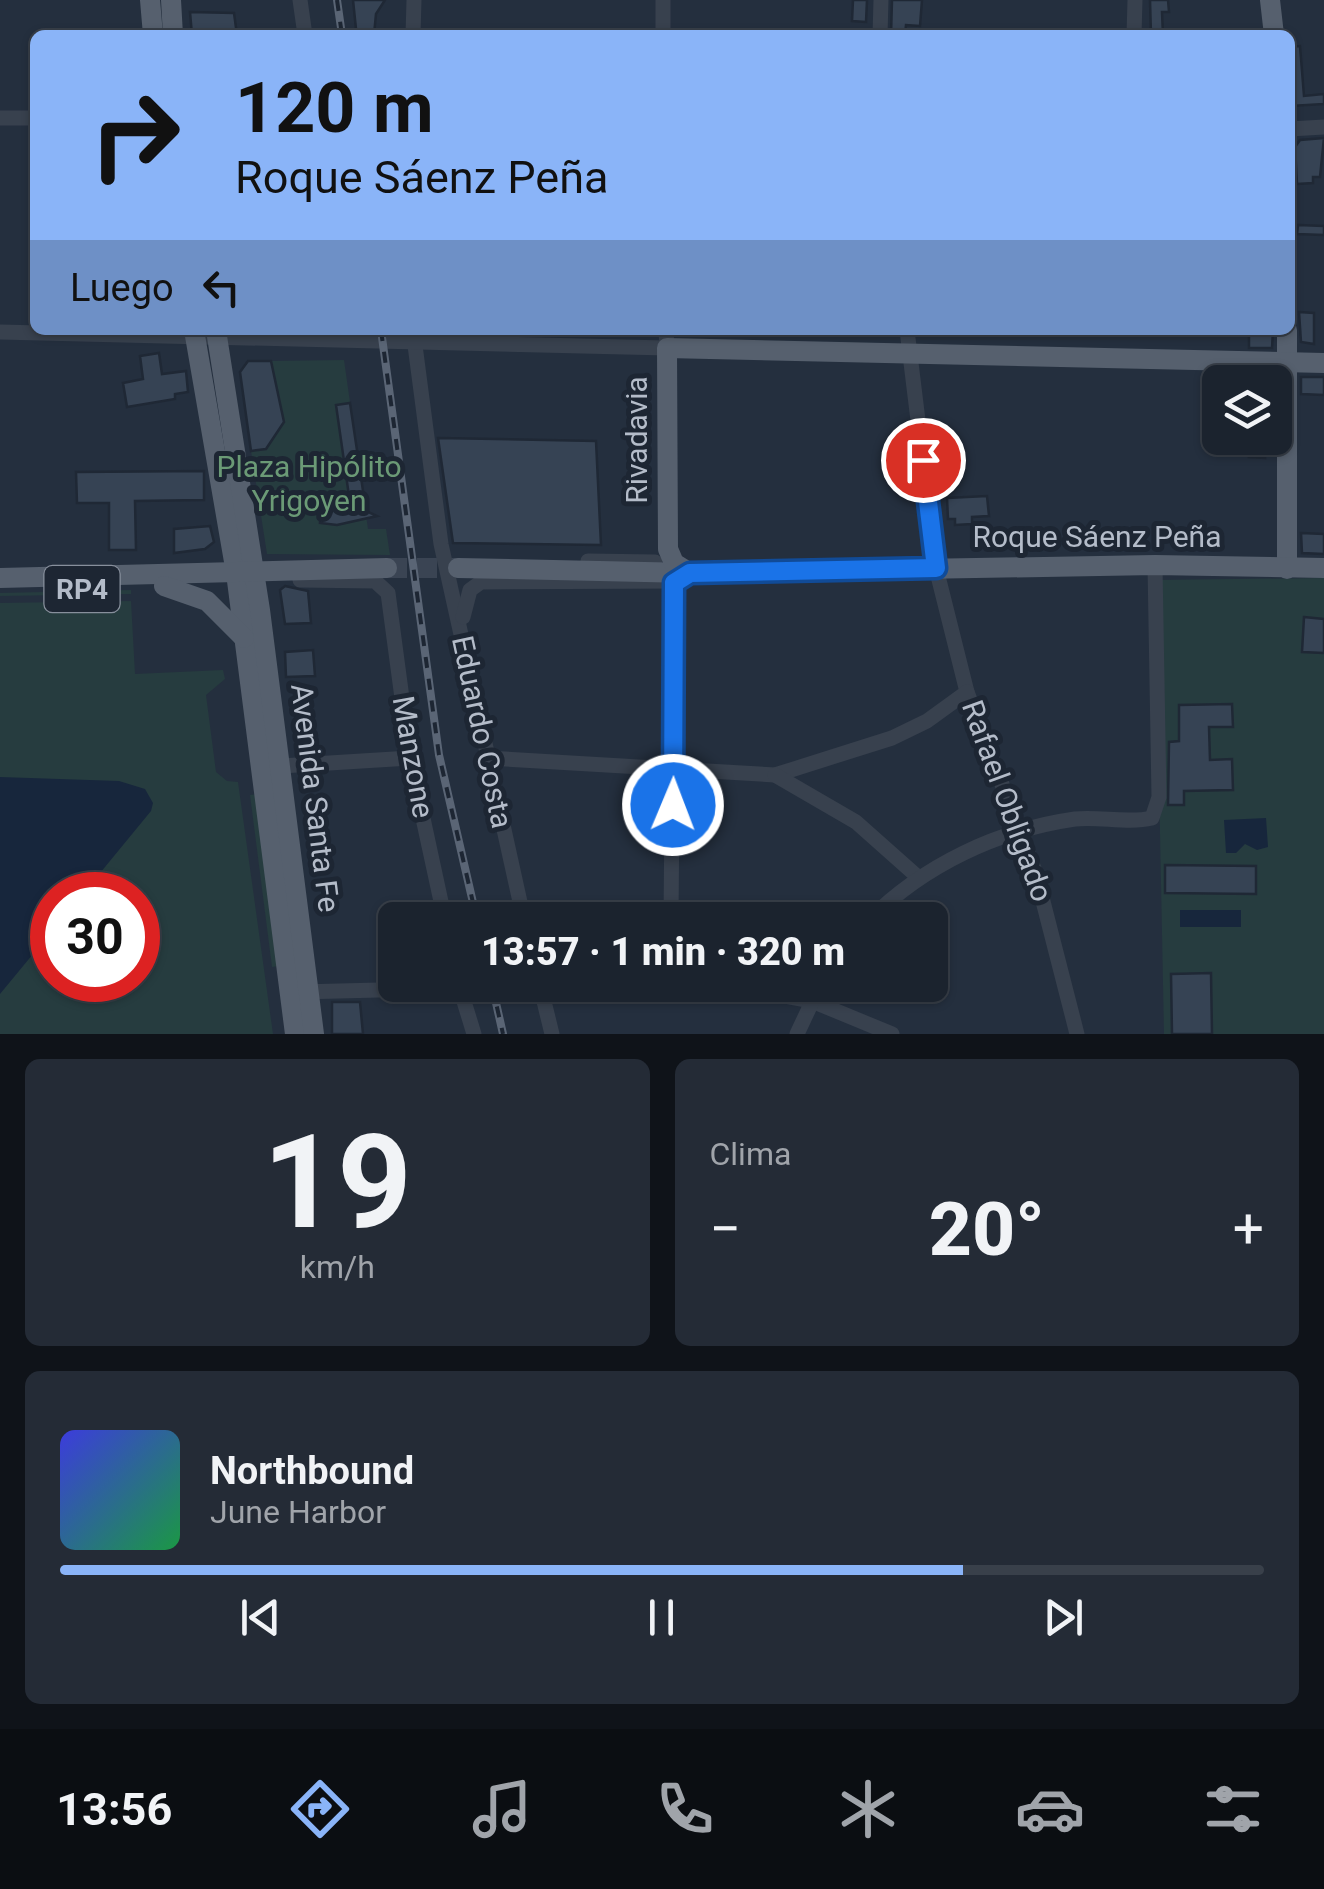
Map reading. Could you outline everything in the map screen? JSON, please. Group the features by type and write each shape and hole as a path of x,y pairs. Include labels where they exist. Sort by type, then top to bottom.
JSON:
{"main road":[{"path":"150,0 153,30"},
{"path":"170,0 173,30"},
{"path":"1270,0 1273,30"},
{"path":"194,335 245,572"},
{"path":"217,335 245,572"},
{"path":"1287,335 1288,568"},
{"path":"666,339 910,353 1324,364"},
{"name":"Rivadavia","path":"661,556 666,339"},
{"path":"627,571 661,556 674,563 682,578"},
{"name":"RP4","path":"0,578 387,568"},
{"name":"Roque Sáenz Peña","path":"458,568 627,571 682,578 936,568 1324,568"},
{"name":"RP4","path":"0,591 220,583 245,572"},
{"name":"Avenida Santa Fe","path":"245,572 245,640 300,992 314,1034"},
{"name":"Avenida Santa Fe","path":"245,572 281,766 300,992 294,1034"},
{"path":"164,586 207,601 245,640"}],"street":[{"path":"300,0 304,30"},
{"path":"413,30 414,0"},
{"path":"663,0 663,30"},
{"path":"880,0 880,30"},
{"path":"1134,30 1135,0"},
{"path":"0,118 30,118"},
{"path":"1295,130 1324,127"},
{"path":"0,332 30,332"},
{"path":"217,335 666,339"},
{"name":"Rafael Obligado","path":"908,335 936,568 967,692 1054,932 1077,1034"},
{"name":"Eduardo Costa","path":"413,337 441,544 520,902"},
{"path":"441,544 462,561 661,556"},
{"path":"891,902 920,878 968,850 1020,831 1078,819 1152,818 1159,797 1155,565"},
{"name":"Manzone","path":"245,572 276,579 375,580 388,593 410,758 440,902"},
{"path":"671,902 682,578"},
{"name":"Roque Sáenz Peña","path":"462,632 465,600 481,582 682,578"},
{"path":"487,758 674,766 775,775 892,738 927,721 967,692"},
{"path":"281,766 410,758"},
{"path":"775,775 856,822 920,878"},
{"path":"300,992 378,989"},
{"path":"464,1002 474,1034"},
{"path":"544,1002 552,1034"},
{"path":"797,1034 812,1002"},
{"path":"814,1002 892,1034"}],"green space":[{"name":"Plaza Hipólito Yrigoyen","path":"344,360 368,529 386,529 390,555 267,554 251,451 284,422 271,361"},
{"path":"1324,578 1324,1034 1164,1034 1155,580"},
{"path":"131,590 131,594 0,596 0,593"},
{"path":"131,601 135,674 223,670 225,679 206,695 216,772 227,781 238,782 273,1034 0,1034 0,603"},
{"path":"258,794 279,966 272,967 250,795"}],"water":[{"path":"0,777 119,781 145,789 153,803 151,811 101,872 30,872 30,958 0,994"},
{"path":"1266,818 1268,847 1257,850 1245,844 1236,853 1226,853 1224,820"},
{"path":"1180,910 1241,910 1241,927 1180,927"}],"building":[{"path":"353,0 385,0 376,14 374,30 356,29"},
{"path":"853,0 867,0 866,22 852,21"},
{"path":"892,0 922,0 920,26 891,30"},
{"path":"1150,0 1168,0 1169,12 1162,12 1163,30 1151,30"},
{"path":"190,12 234,13 236,30 192,30"},
{"path":"1295,46 1300,46 1304,96 1324,94 1324,104 1295,106"},
{"path":"1324,138 1320,177 1313,177 1313,183 1297,184 1295,147 1300,140"},
{"path":"1298,225 1324,226 1324,235 1297,234"},
{"path":"1299,312 1314,313 1314,344 1301,342"},
{"path":"1249,335 1273,335 1272,348 1249,348"},
{"path":"159,353 162,374 186,371 188,392 175,394 175,399 127,407 123,383 143,379 140,356"},
{"path":"248,361 271,361 284,422 266,449 251,451 240,372"},
{"path":"1301,377 1324,377 1324,395 1301,394"},
{"path":"350,403 366,511 377,516 337,525 320,523 321,507 351,510 336,405"},
{"path":"438,438 596,441 601,545 453,543"},
{"path":"204,471 204,500 135,501 136,550 109,550 109,503 77,503 76,472"},
{"path":"987,496 989,516 972,517 972,524 955,525 955,519 948,519 947,498"},
{"path":"210,526 214,542 205,549 174,553 174,529"},
{"path":"1301,533 1324,534 1324,554 1302,553"},
{"path":"285,586 308,591 311,623 285,624 280,590"},
{"path":"1304,617 1324,619 1324,653 1302,652"},
{"path":"313,650 315,676 286,677 285,652"},
{"path":"1232,704 1233,727 1209,727 1210,760 1232,759 1233,790 1184,791 1184,805 1168,805 1169,742 1179,741 1179,705"},
{"path":"1165,865 1256,866 1256,894 1165,893"},
{"path":"1211,973 1212,1034 1172,1034 1171,974"},
{"path":"332,1002 360,1002 363,1034 332,1034"}],"tunnel":[{"path":"387,568 458,568"}],"railway":[{"path":"337,0 341,30"},
{"path":"382,335 439,755 473,902"},
{"path":"496,1002 503,1034"}],"route":[{"path":"673,805 674,583 690,573 936,568 923,460"}]}
